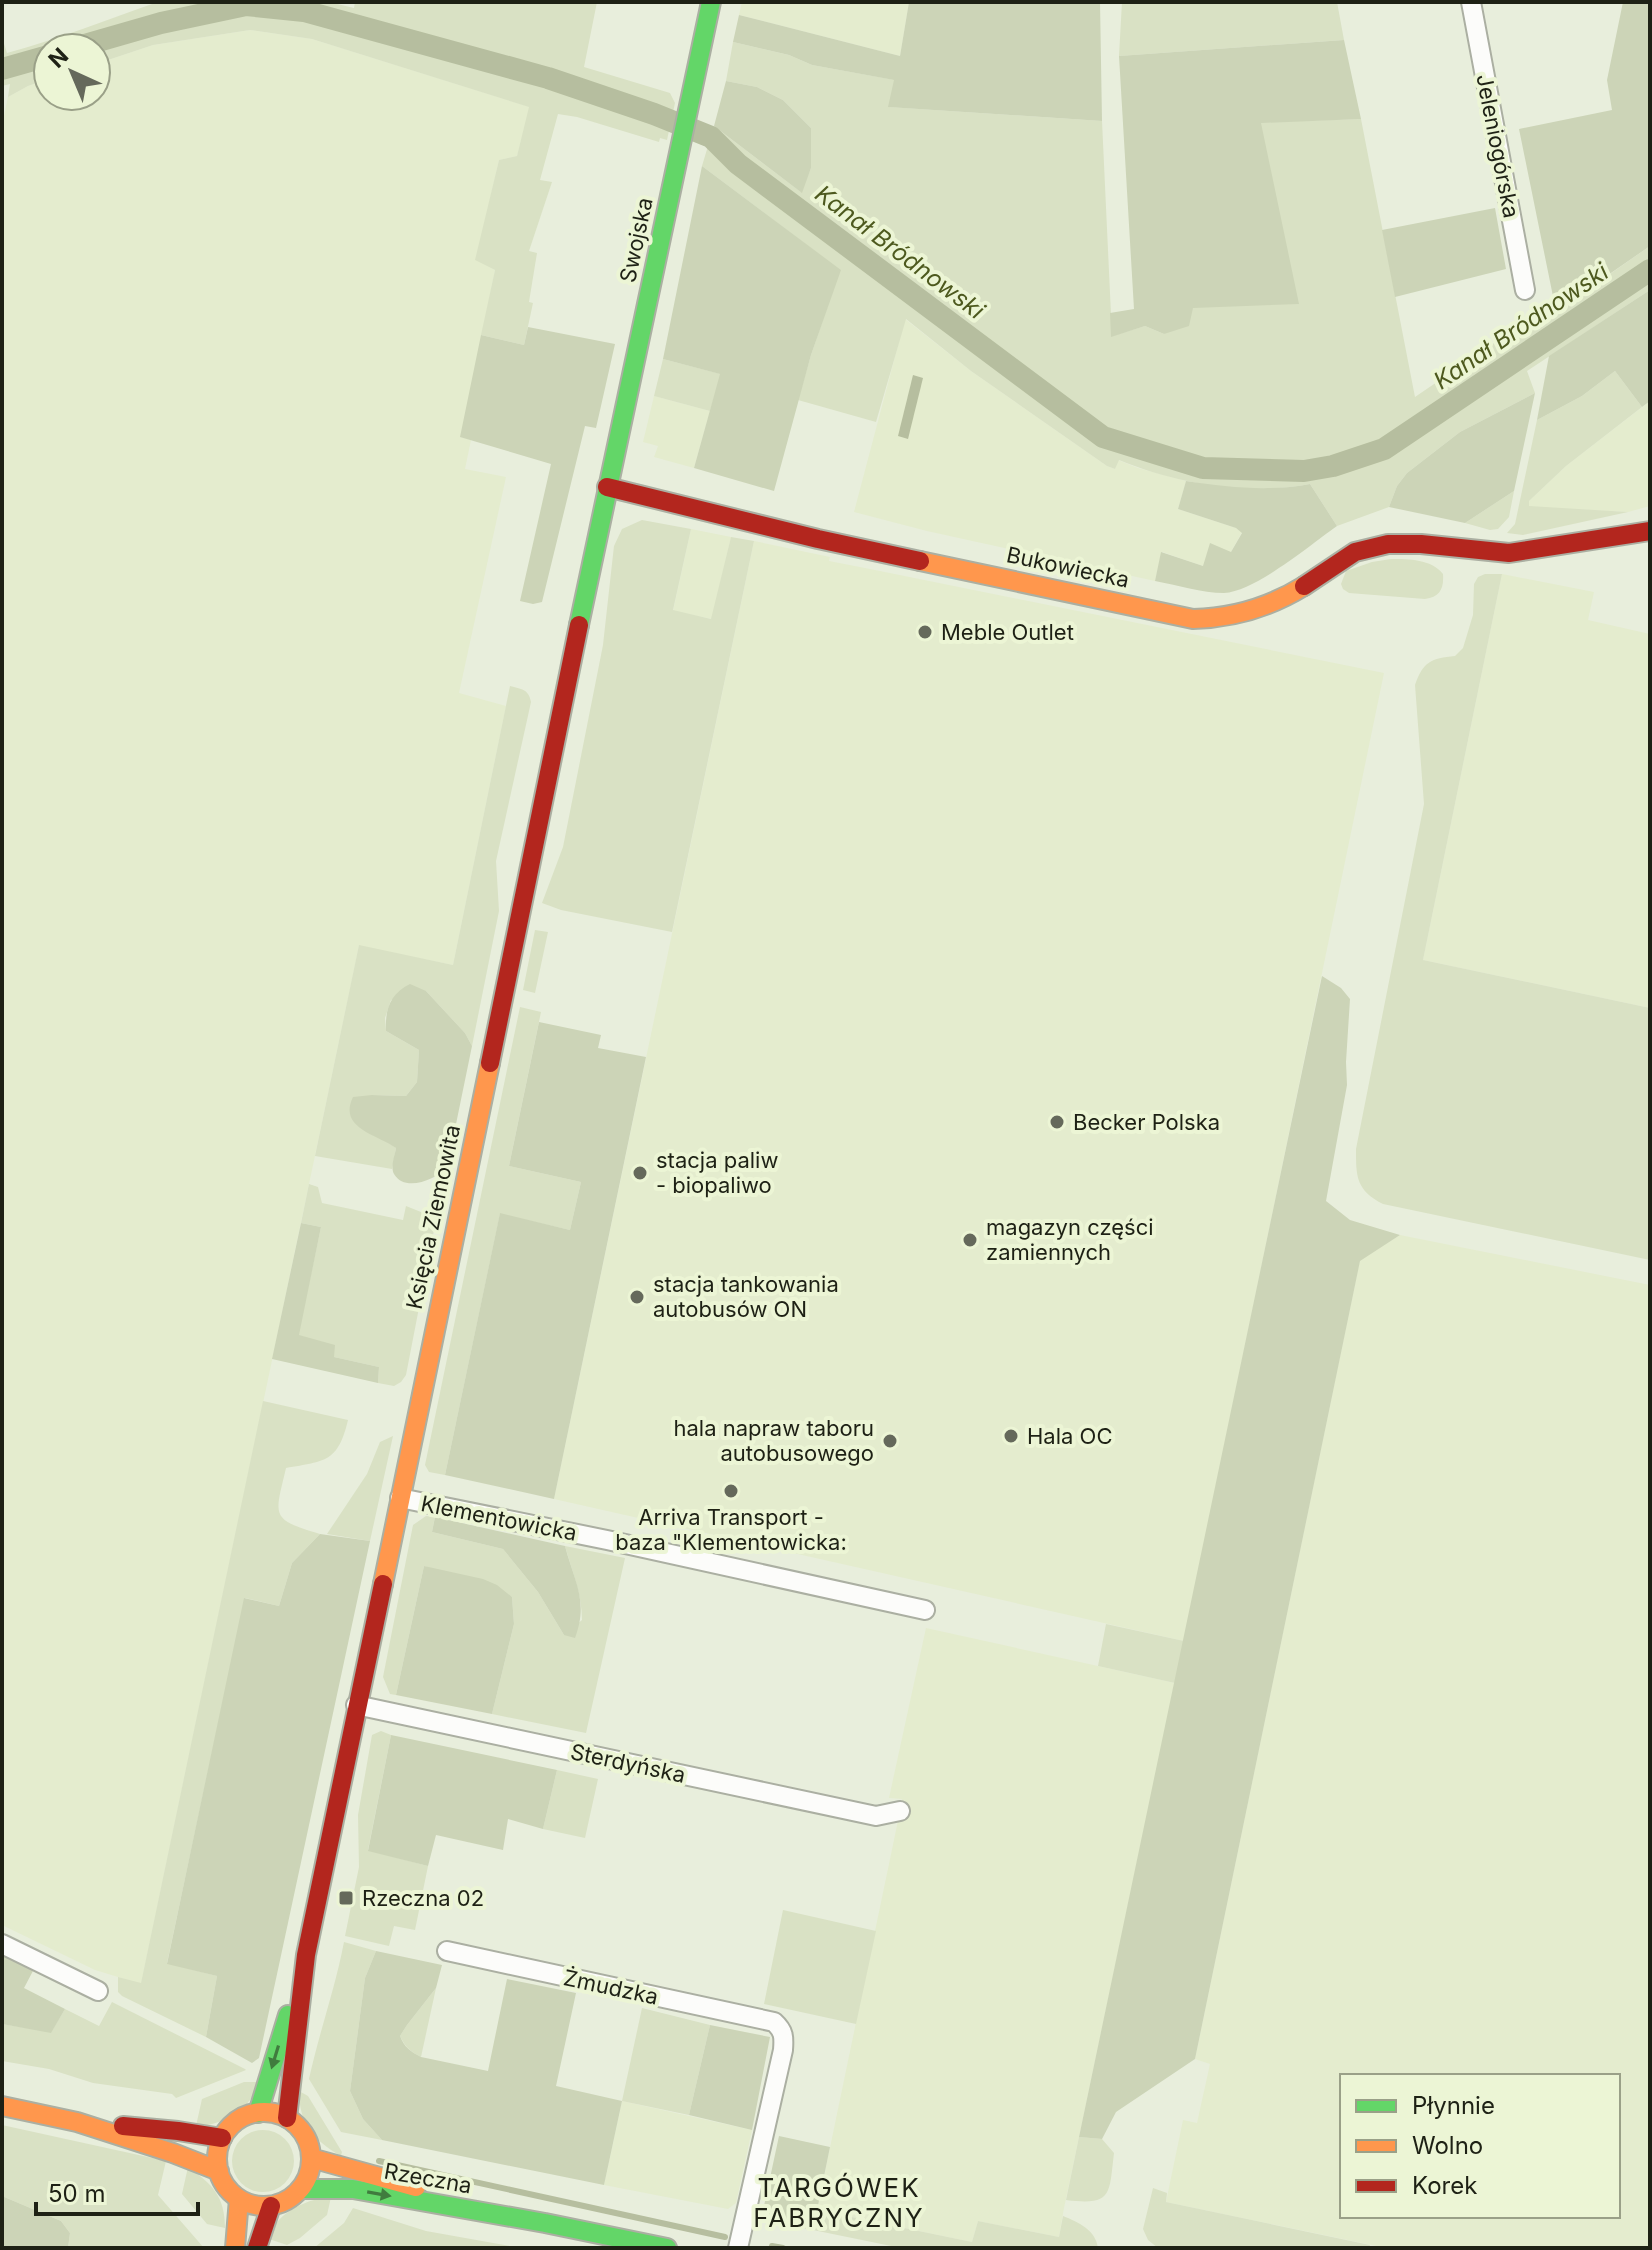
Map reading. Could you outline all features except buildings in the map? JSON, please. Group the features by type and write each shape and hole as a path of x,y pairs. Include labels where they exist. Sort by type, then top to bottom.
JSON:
{"street":[{"name":"Swojska","path":"607,487 711,2"},
{"name":"Jeleniogórska","path":"1471,2 1525,290"},
{"name":"Bukowiecka","path":"607,487 833,542 1193,619 1236,616 1270,604 1310,582 1349,554 1371,547 1398,542 1508,553 1650,531"},
{"name":"Księcia Ziemowita","path":"287,2118 306,1955 607,487"},
{"name":"Klementowicka","path":"400,1498 925,1610"},
{"name":"Sterdyńska","path":"356,1705 876,1816 900,1811"},
{"path":"2,1944 98,1991"},
{"name":"Żmudzka","path":"447,1951 774,2022 783,2033 783,2050 738,2248"},
{"name":"Księcia Ziemowita","path":"258,2113 306,1955"},
{"path":"2,2106 77,2122 219,2171"},
{"path":"272,2112 287,2118 299,2127 308,2140 311,2158 309,2175 301,2189 294,2196 271,2206 254,2206 239,2199 223,2182 219,2171 217,2154 222,2138 238,2120 258,2113 272,2112"},
{"path":"77,2122 222,2138"},
{"name":"Rzeczna","path":"311,2158 545,2223"},
{"name":"Rzeczna","path":"301,2189 353,2189 667,2248"},
{"path":"235,2248 239,2199"},
{"path":"257,2248 271,2206"}],"shaded area":[{"path":"158,2 329,2 354,8 355,2 597,2 584,67 670,93 675,103 667,140 660,138 659,142 558,114 540,180 552,182 529,251 537,253 529,302 533,303 524,345 481,335 495,270 475,260 499,160 517,156 529,107 312,39 250,30 153,45 112,59 112,32 73,32"},
{"path":"742,2 909,2 900,56 739,15"},
{"path":"909,2 1100,2 1102,121 888,107 894,80 812,65 789,55 733,42 739,15 900,56"},
{"path":"1122,2 1337,2 1344,40 1119,56"},
{"path":"1623,2 1650,2 1650,246 1556,311 1519,129 1612,110 1607,80"},
{"path":"250,30 312,39 530,107 517,156 499,160 476,260 495,270 461,437 471,440 465,469 506,477 459,693 506,706 453,965 359,946 141,1984 95,1970 2,1925 2,125 8,97 32,85 32,112 112,112 112,59 153,45"},
{"path":"2,37 7,53 32,45 32,85 8,97 10,84 2,86"},
{"path":"1344,40 1361,119 1261,123 1299,304 1193,308 1189,326 1164,334 1145,326 1111,337 1110,313 1134,309 1119,56"},
{"path":"733,42 789,55 812,65 895,80 889,107 1102,121 1112,336 1145,326 1164,334 1193,308 1260,122 1361,119 1415,397 1554,300 1557,311 1650,246 1650,290 1527,371 1535,393 1460,432 1407,473 1397,486 1389,507 1337,526 1310,484 1262,489 1213,486 1165,476 1119,460 1115,469 1107,466 971,371 906,319 876,422 798,400 840,270 702,166 714,126 801,192 811,168 811,128 783,100 757,87 726,81"},
{"path":"726,81 757,87 783,100 811,128 811,168 802,193 714,126"},
{"path":"702,166 841,270 811,355 774,491 694,468 720,374 663,359"},
{"path":"1495,208 1506,269 1395,297 1382,230"},
{"path":"1650,290 1650,401 1642,407 1615,371 1582,396 1537,420 1549,356"},
{"path":"905,319 971,371 1107,466 1115,469 1118,460 1186,481 1178,509 1242,532 1231,552 1203,566 1162,552 1155,581 854,512"},
{"path":"528,327 615,344 596,428 585,426 542,602 533,604 520,601 551,464 460,437 481,335 524,345"},
{"path":"663,359 721,374 710,411 654,396"},
{"path":"1615,371 1642,407 1566,466 1529,501 1529,506 1628,512 1523,535 1507,533 1515,524 1537,420 1582,396"},
{"path":"913,375 923,378 908,439 898,436"},
{"path":"1535,393 1514,491 1465,523 1389,507 1397,486 1407,473 1460,432"},
{"path":"654,396 710,411 694,468 654,457 658,446 643,442"},
{"path":"1650,401 1650,506 1628,512 1529,507 1529,501 1566,466"},
{"path":"1186,481 1263,488 1310,484 1337,526 1267,576 1237,590 1207,592 1155,581 1161,552 1203,566 1210,543 1231,552 1242,533 1236,528 1178,509"},
{"path":"1514,491 1509,517 1498,529 1490,530 1465,523"},
{"path":"642,520 691,529 673,610 711,619 731,537 754,541 672,932 561,910 542,903 563,847 603,645 614,546 622,529"},
{"path":"691,529 731,537 712,619 673,611"},
{"path":"754,541 830,557 829,561 1384,673 1184,1641 554,1499"},
{"path":"1391,559 1432,565 1443,574 1440,591 1425,599 1349,593 1343,589 1341,584 1346,571"},
{"path":"1502,574 1594,592 1588,620 1650,634 1650,1008 1423,960"},
{"path":"1502,574 1423,960 1650,1008 1650,1260 1383,1204 1367,1193 1357,1175 1356,1149 1424,804 1415,685 1425,666 1440,658 1455,656 1463,648 1473,615 1474,584 1478,577"},
{"path":"510,686 526,692 531,702 496,861 499,911 472,1046 465,1033 426,991 391,1000 385,1018 386,1031 419,1050 417,1082 406,1096 372,1095 387,1142 396,1148 392,1169 315,1156 359,945 453,965"},
{"path":"535,930 548,932 535,993 523,990"},
{"path":"1322,976 1341,988 1350,999 1347,1085 1326,1201 1350,1220 1400,1235 1360,1261 1195,2059 1116,2112 1102,2139 1079,2137"},
{"path":"410,984 426,991 465,1033 472,1046 447,1168 428,1180 405,1183 393,1171 396,1148 361,1129 351,1116 350,1108 353,1097 406,1096 417,1082 419,1050 386,1031 390,1003 398,992"},
{"path":"520,1007 541,1012 509,1166 581,1182 570,1230 500,1214 445,1475 429,1472 425,1465"},
{"path":"539,1022 601,1035 598,1048 646,1057 554,1499 445,1475 500,1213 570,1230 581,1182 509,1166"},
{"path":"309,1184 318,1187 322,1203 403,1220 406,1206 421,1212 434,1230 406,1375 394,1386 378,1383 379,1367 334,1357 298,1335 321,1227 301,1223"},
{"path":"301,1223 321,1227 299,1335 335,1345 334,1357 379,1367 378,1383 272,1359"},
{"path":"1400,1235 1650,1285 1650,2248 1386,2248 1166,2202 1183,2120 1197,2123 1210,2064 1195,2059 1360,1260"},
{"path":"263,1401 348,1420 335,1452 321,1461 286,1468 278,1506 280,1513 292,1524 320,1534 292,1563 279,1606 245,1598 167,1963 217,1976 206,2037 122,1996 118,1992 118,1977 141,1983"},
{"path":"393,1436 370,1541 327,1534 367,1474 380,1442"},
{"path":"426,1516 435,1517 432,1532 503,1549 538,1592 564,1635 582,1620 565,1546 625,1558 586,1733 492,1714 514,1624 512,1597 424,1566 396,1695 390,1694 383,1677 413,1525"},
{"path":"435,1517 565,1546 580,1602 581,1613 575,1638 564,1635 538,1592 503,1549 432,1532"},
{"path":"320,1534 370,1541 259,2058 252,2063 206,2037 217,1976 167,1964 244,1598 279,1606 292,1563"},
{"path":"424,1566 483,1579 512,1597 514,1624 492,1714 396,1695"},
{"path":"1106,1624 1184,1641 1175,1683 1098,1666"},
{"path":"926,1628 1175,1683 1059,2237 978,2221 972,2242 817,2210 900,1811 902,1799 889,1798"},
{"path":"381,1731 391,1735 368,1850 428,1866 415,1930 394,1926 389,1946 345,1936 359,1867 358,1815 372,1735"},
{"path":"391,1735 557,1770 543,1829 508,1819 503,1850 436,1835 428,1866 368,1851"},
{"path":"557,1770 598,1779 585,1838 543,1829"},
{"path":"783,1910 876,1931 856,2024 764,2004"},
{"path":"344,1942 376,1951 365,1978 350,2091 363,2119 382,2140 341,2132 309,2079"},
{"path":"376,1951 442,1965 436,1988 400,2036 408,2049 421,2057 488,2071 507,1979 576,1993 556,2086 622,2101 604,2185 382,2140 363,2119 350,2091 365,1978"},
{"path":"2,1953 34,1969 24,1988 65,2009 51,2033 2,2024"},
{"path":"436,1988 421,2057 409,2049 400,2036"},
{"path":"112,2002 246,2070 176,2098 172,2094 93,2083 49,2069 2,2061 2,2024 51,2032 65,2009 99,2026"},
{"path":"642,2008 710,2025 689,2115 622,2101"},
{"path":"710,2025 770,2037 752,2130 689,2115"},
{"path":"244,2082 259,2082 245,2106 218,2122 196,2126 202,2099"},
{"path":"299,2091 308,2096 342,2152 341,2156 310,2130 302,2112"},
{"path":"622,2101 752,2130 736,2203 728,2209 604,2185"},
{"path":"2,2125 166,2161 158,2195 204,2248 68,2248 70,2233 61,2221 2,2196"},
{"path":"263,2130 275,2132 285,2139 292,2149 292,2173 285,2183 275,2190 263,2192 251,2190 241,2183 234,2173 232,2161 234,2149 241,2139 251,2132"},
{"path":"779,2136 830,2147 813,2230 761,2220"},
{"path":"1079,2137 1102,2139 1114,2153 1109,2187 1101,2199 1066,2200"},
{"path":"188,2167 216,2192 223,2207 225,2228 207,2224 182,2194"},
{"path":"1153,2188 1167,2193 1166,2202 1370,2245 1369,2248 1158,2248 1148,2240 1143,2229"},
{"path":"2,2196 61,2221 70,2233 68,2248 2,2248"},
{"path":"331,2197 327,2215 300,2238 287,2245 269,2239 277,2223 289,2211 309,2201"},
{"path":"353,2208 426,2231 521,2248 314,2248 344,2223"},
{"path":"817,2210 972,2242 978,2221 1059,2237 1063,2216 1090,2232 1098,2248 901,2248 813,2230"}],"waterway":[{"name":"Kanał Bródnowski","path":"112,37 246,5 304,11 548,78 654,114 711,137 738,164 1103,437 1203,468 1304,471 1333,466 1384,449 1650,270"},
{"name":"Kanał Bródnowski","path":"2,69 32,61"},
{"path":"379,2161 725,2237"},
{"path":"772,2246 783,2248"}],"traffic: fast":[{"path":"579,625 711,2"},
{"path":"258,2113 288,2015"},
{"path":"301,2189 353,2189 667,2248"}],"traffic: slow":[{"path":"920,561 1193,619 1251,610 1304,586"},
{"path":"383,1584 490,1063"},
{"path":"2,2106 77,2122 219,2171"},
{"path":"264,2112 282,2116 297,2126 307,2141 311,2159 307,2177 297,2192 282,2202 264,2206 246,2202 231,2192 221,2177 217,2159 221,2141 231,2126 246,2116 264,2112"},
{"path":"311,2158 416,2187"},
{"path":"235,2248 239,2199"}],"traffic: jam":[{"path":"607,487 920,561"},
{"path":"1304,586 1355,552 1388,544 1421,544 1509,553 1650,531"},
{"path":"490,1063 579,625"},
{"path":"287,2118 306,1955 383,1584"},
{"path":"123,2126 222,2138"},
{"path":"257,2248 271,2206"}],"place":[{"name":"Meble Outlet","path":"925,632"},
{"name":"Becker Polska","path":"1057,1122"},
{"name":"stacja paliw - biopaliwo","path":"640,1173"},
{"name":"magazyn części zamiennych","path":"970,1240"},
{"name":"stacja tankowania autobusów ON","path":"637,1297"},
{"name":"Hala OC","path":"1011,1436"},
{"name":"hala napraw taboru autobusowego","path":"890,1441"},
{"name":"Arriva Transport - baza \"Klementowicka:","path":"731,1491"},
{"name":"Rzeczna 02","path":"346,1898"}],"district":[{"name":"TARGÓWEK FABRYCZNY","path":"839,2202"}]}
